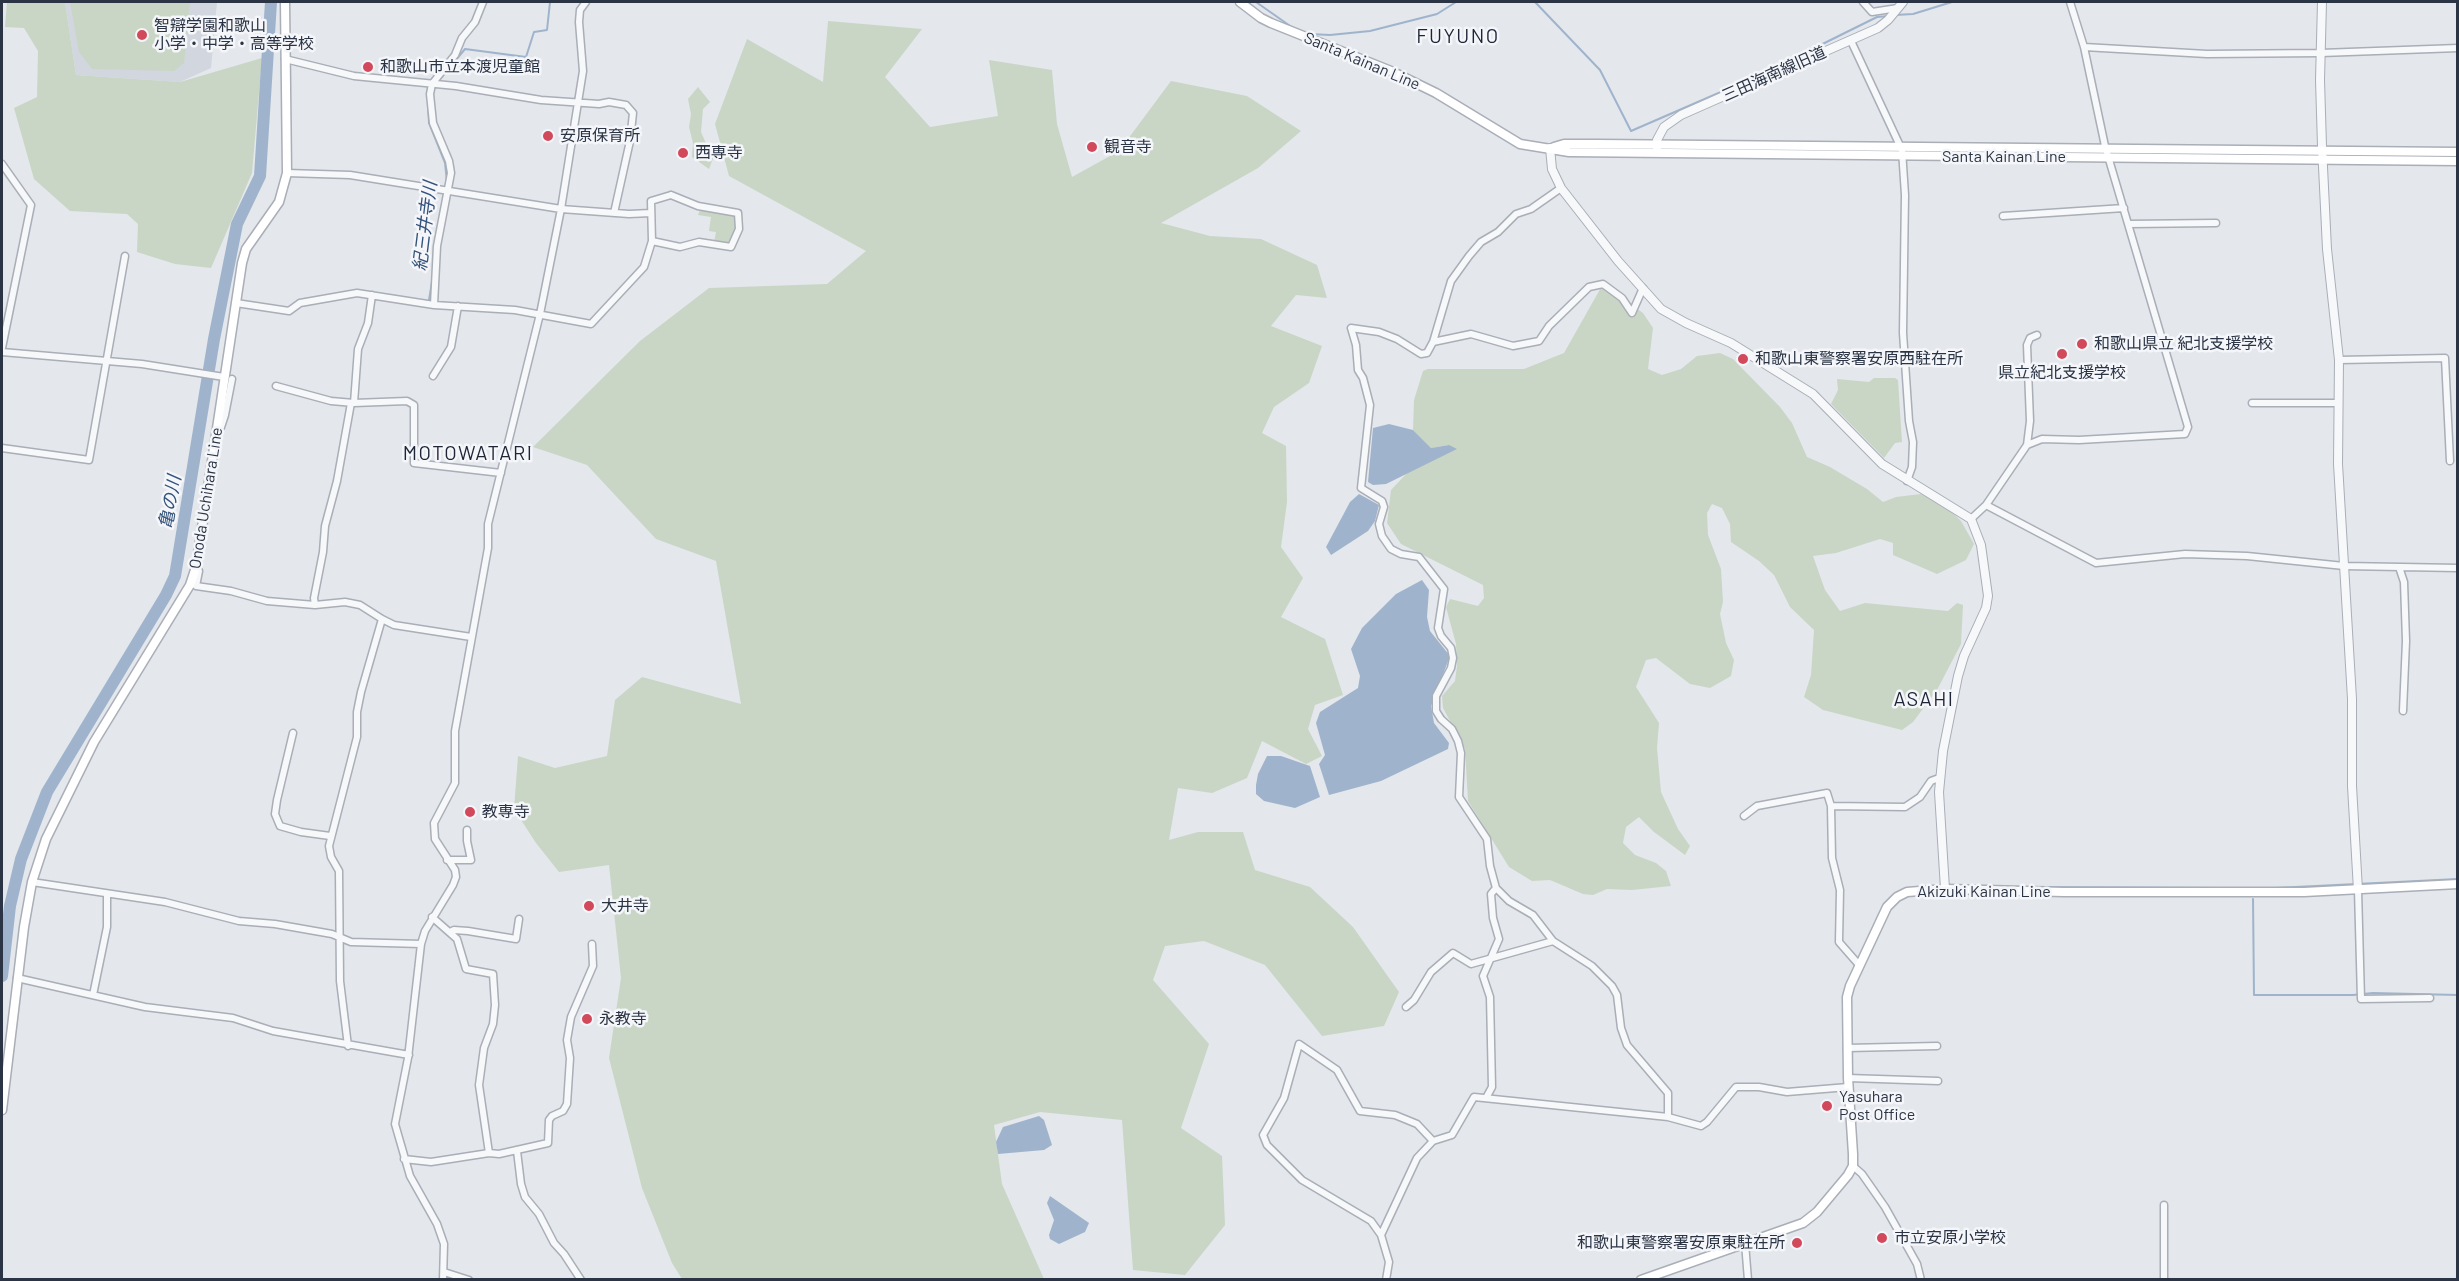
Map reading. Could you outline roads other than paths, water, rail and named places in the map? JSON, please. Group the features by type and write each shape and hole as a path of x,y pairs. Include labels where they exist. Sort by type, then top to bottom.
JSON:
{"main road":[{"name":"Onoda Uchihara Line","path":"2,1110 17,978 32,882 46,839 78,772 142,661 190,585 196,567 246,249 279,202 287,173 285,2"},
{"name":"Santa Kainan Line","path":"1240,2 1271,23 1391,71 1436,93 1520,144 1550,148 1564,144 1657,149 2323,156 2457,161"},
{"name":"Santa Kainan Line","path":"2323,156 2457,152"},
{"name":"Akizuki Kainan Line","path":"1853,1166 1846,1007 1850,986 1887,907 1897,897 1907,892 1945,889 2244,893 2358,890 2457,884"},
{"path":"1641,1280 1790,1228 1811,1217 1853,1166"}],"street":[{"path":"434,305 437,246 451,173 449,161 433,123 430,94 432,84 455,55 462,38 476,22 483,2"},
{"path":"443,1280 444,1244 437,1224 410,1176 396,1124 409,1055 421,944 432,917 456,877 455,870 435,839 434,824 455,783 455,730 488,548 488,524 540,314 561,209 583,71 580,10 586,2"},
{"path":"1863,2 1872,12 1899,7"},
{"path":"2026,446 2042,439 2079,440 2185,434 2188,427 2187,417 2108,154 2084,47 2070,2"},
{"path":"2322,2 2323,156 2327,249 2339,360 2338,464 2352,699 2352,786 2361,999 2430,998"},
{"name":"三田海南線旧道","path":"1657,149 1664,127 1681,115 1878,28 1899,7"},
{"path":"1851,41 1901,152 1905,195 1902,333 1909,421 1913,442 1912,467 1907,481"},
{"path":"2084,47 2207,54 2457,48"},
{"path":"285,59 354,76 456,86 541,100 599,104 609,102 626,105 633,113 630,141 614,213"},
{"path":"1550,148 1552,169 1561,188 1611,253 1661,309 1731,343 1813,394 1868,452 1907,481 1971,519 1981,545 1988,596 1986,608 1964,656 1958,676 1939,778 1945,889"},
{"path":"2,164 31,206 2,350 105,360 225,378"},
{"path":"287,173 350,176 561,209 651,213"},
{"path":"1561,188 1530,209 1516,214 1498,232 1481,242 1469,255 1451,281 1433,342 1427,353 1421,354 1397,339 1379,332 1352,328 1358,370 1363,378 1371,405 1361,488 1382,501 1384,507 1379,524 1382,536 1392,549 1401,554 1419,557 1444,589 1438,628 1451,648 1453,658 1451,668 1436,696 1436,711 1440,719 1452,729 1458,741 1461,753 1459,797 1487,839 1490,866 1496,888 1509,901 1533,915 1554,941 1592,966 1612,987 1617,995 1621,1028 1627,1045 1668,1093 1668,1117"},
{"path":"236,303 289,311 300,303 357,293 414,304 515,310 591,324 644,267 651,241 651,201 672,195 698,206 738,213 739,229 731,247 699,242 680,247 651,241"},
{"path":"2003,216 2124,208"},
{"path":"2129,224 2216,223"},
{"path":"2,448 89,460 124,256"},
{"path":"1433,342 1471,334 1513,346 1539,341 1549,326 1589,287 1603,284 1622,298 1632,314 1643,288"},
{"path":"315,605 314,598 323,552 327,512 337,481 353,403 358,349 368,323 372,295"},
{"path":"433,376 451,346 458,306"},
{"path":"1971,519 1986,505 2026,446 2030,421 2027,345 2030,338 2037,335"},
{"path":"2339,360 2445,358 2450,461"},
{"path":"276,386 331,400 353,403 407,401 414,405 414,463 501,473"},
{"path":"2252,403 2338,402"},
{"path":"1986,505 2096,563 2185,554 2247,556 2344,567 2457,568"},
{"path":"196,567 199,571 196,586 231,591 267,601 315,605 345,602 360,605 394,625 471,637"},
{"path":"2399,567 2404,582 2406,641 2403,711"},
{"path":"348,1046 340,981 339,871 331,857 330,836 357,737 357,712 361,692 382,620"},
{"path":"293,733 275,814 280,826 330,836"},
{"path":"1831,806 1905,807 1920,797 1931,781 1939,778"},
{"path":"1744,816 1756,806 1827,793 1831,806 1832,858 1840,890 1839,942 1860,966"},
{"path":"447,860 471,860 467,830"},
{"path":"32,882 165,902 239,921 275,924 332,934 351,942 421,944"},
{"path":"1486,1098 1492,1087 1490,997 1484,976 1499,939 1493,918 1491,894 1496,888"},
{"path":"93,995 107,927 107,894"},
{"path":"432,917 458,939 466,969 493,974 495,1005 493,1024 484,1048 478,1085 489,1153"},
{"path":"450,932 468,931 516,939 519,919"},
{"path":"1406,1007 1414,1000 1431,972 1453,953 1471,964 1554,941"},
{"path":"404,1159 431,1162 489,1153 499,1154 548,1143 549,1120 552,1116 563,1112 567,1104 570,1058 567,1040 571,1017 593,966 592,944"},
{"path":"17,978 145,1007 233,1018 273,1031 409,1055"},
{"path":"1386,1280 1389,1262 1381,1235 1371,1221 1302,1180 1267,1145 1263,1135 1284,1098 1299,1044 1337,1070 1360,1111 1395,1115 1417,1124 1433,1141"},
{"path":"1847,1048 1937,1046"},
{"path":"1381,1235 1417,1158 1433,1141 1452,1135 1474,1097 1668,1117 1701,1126 1736,1087 1787,1092 1848,1082 1938,1081"},
{"path":"517,1151 525,1197 539,1214 554,1243 581,1280"},
{"path":"1853,1166 1862,1174 1885,1207 1917,1264 1921,1280"},
{"path":"2164,1205 2164,1280"},
{"path":"1745,1243 1748,1280"},
{"path":"444,1272 469,1280"}],"water":[{"path":"1389,424 1413,430 1431,448 1449,445 1457,449 1386,484 1373,485 1368,482 1373,428"},
{"path":"1359,494 1379,505 1375,521 1368,531 1331,555 1326,547 1350,502"},
{"path":"1422,580 1429,590 1427,617 1430,631 1450,656 1431,706 1434,723 1449,743 1448,749 1381,781 1329,795 1319,764 1325,755 1316,723 1320,712 1358,688 1360,676 1351,649 1362,628 1396,594"},
{"path":"1267,756 1281,756 1310,766 1320,797 1295,808 1264,801 1256,794 1256,785 1258,774"},
{"path":"1039,1116 1044,1120 1052,1145 1044,1150 998,1154 996,1142 1003,1127"},
{"path":"1050,1196 1089,1223 1085,1232 1059,1244 1050,1239 1049,1235 1054,1220 1047,1203"}],"waterway":[{"name":"亀の川","path":"2,976 10,906 21,859 47,792 166,595 175,576 214,339 237,224 260,176 271,2"},
{"name":"紀三井寺川","path":"439,80 465,49 526,57 534,32 547,30 550,2"},
{"path":"1256,2 1293,28"},
{"path":"1309,34 1330,35 1370,31 1437,14 1456,2"},
{"path":"1535,2 1600,70 1631,131 1760,75 1877,17 1889,16"},
{"path":"1895,15 1913,14 1952,2"},
{"name":"紀三井寺川","path":"428,103 429,123 445,163 447,182"},
{"name":"紀三井寺川","path":"429,300 433,276"},
{"path":"2275,888 2458,879"},
{"path":"2038,887 2215,888"},
{"path":"2253,899 2254,995 2373,993 2458,995"}],"place":[{"name":"智辯学園和歌山 小学・中学・高等学校","path":"142,35"},
{"name":"和歌山市立本渡児童館","path":"368,67"},
{"name":"安原保育所","path":"548,136"},
{"name":"観音寺","path":"1092,147"},
{"name":"西専寺","path":"683,153"},
{"name":"和歌山県立 紀北支援学校","path":"2082,344"},
{"name":"県立紀北支援学校","path":"2062,354"},
{"name":"和歌山東警察署安原西駐在所","path":"1743,359"},
{"name":"教専寺","path":"470,812"},
{"name":"大井寺","path":"589,906"},
{"name":"永教寺","path":"587,1019"},
{"name":"Yasuhara Post Office","path":"1827,1106"},
{"name":"市立安原小学校","path":"1882,1238"},
{"name":"和歌山東警察署安原東駐在所","path":"1797,1243"}],"district":[{"name":"FUYUNO","path":"1458,36"},
{"name":"MOTOWATARI","path":"468,453"},
{"name":"ASAHI","path":"1924,699"}]}
